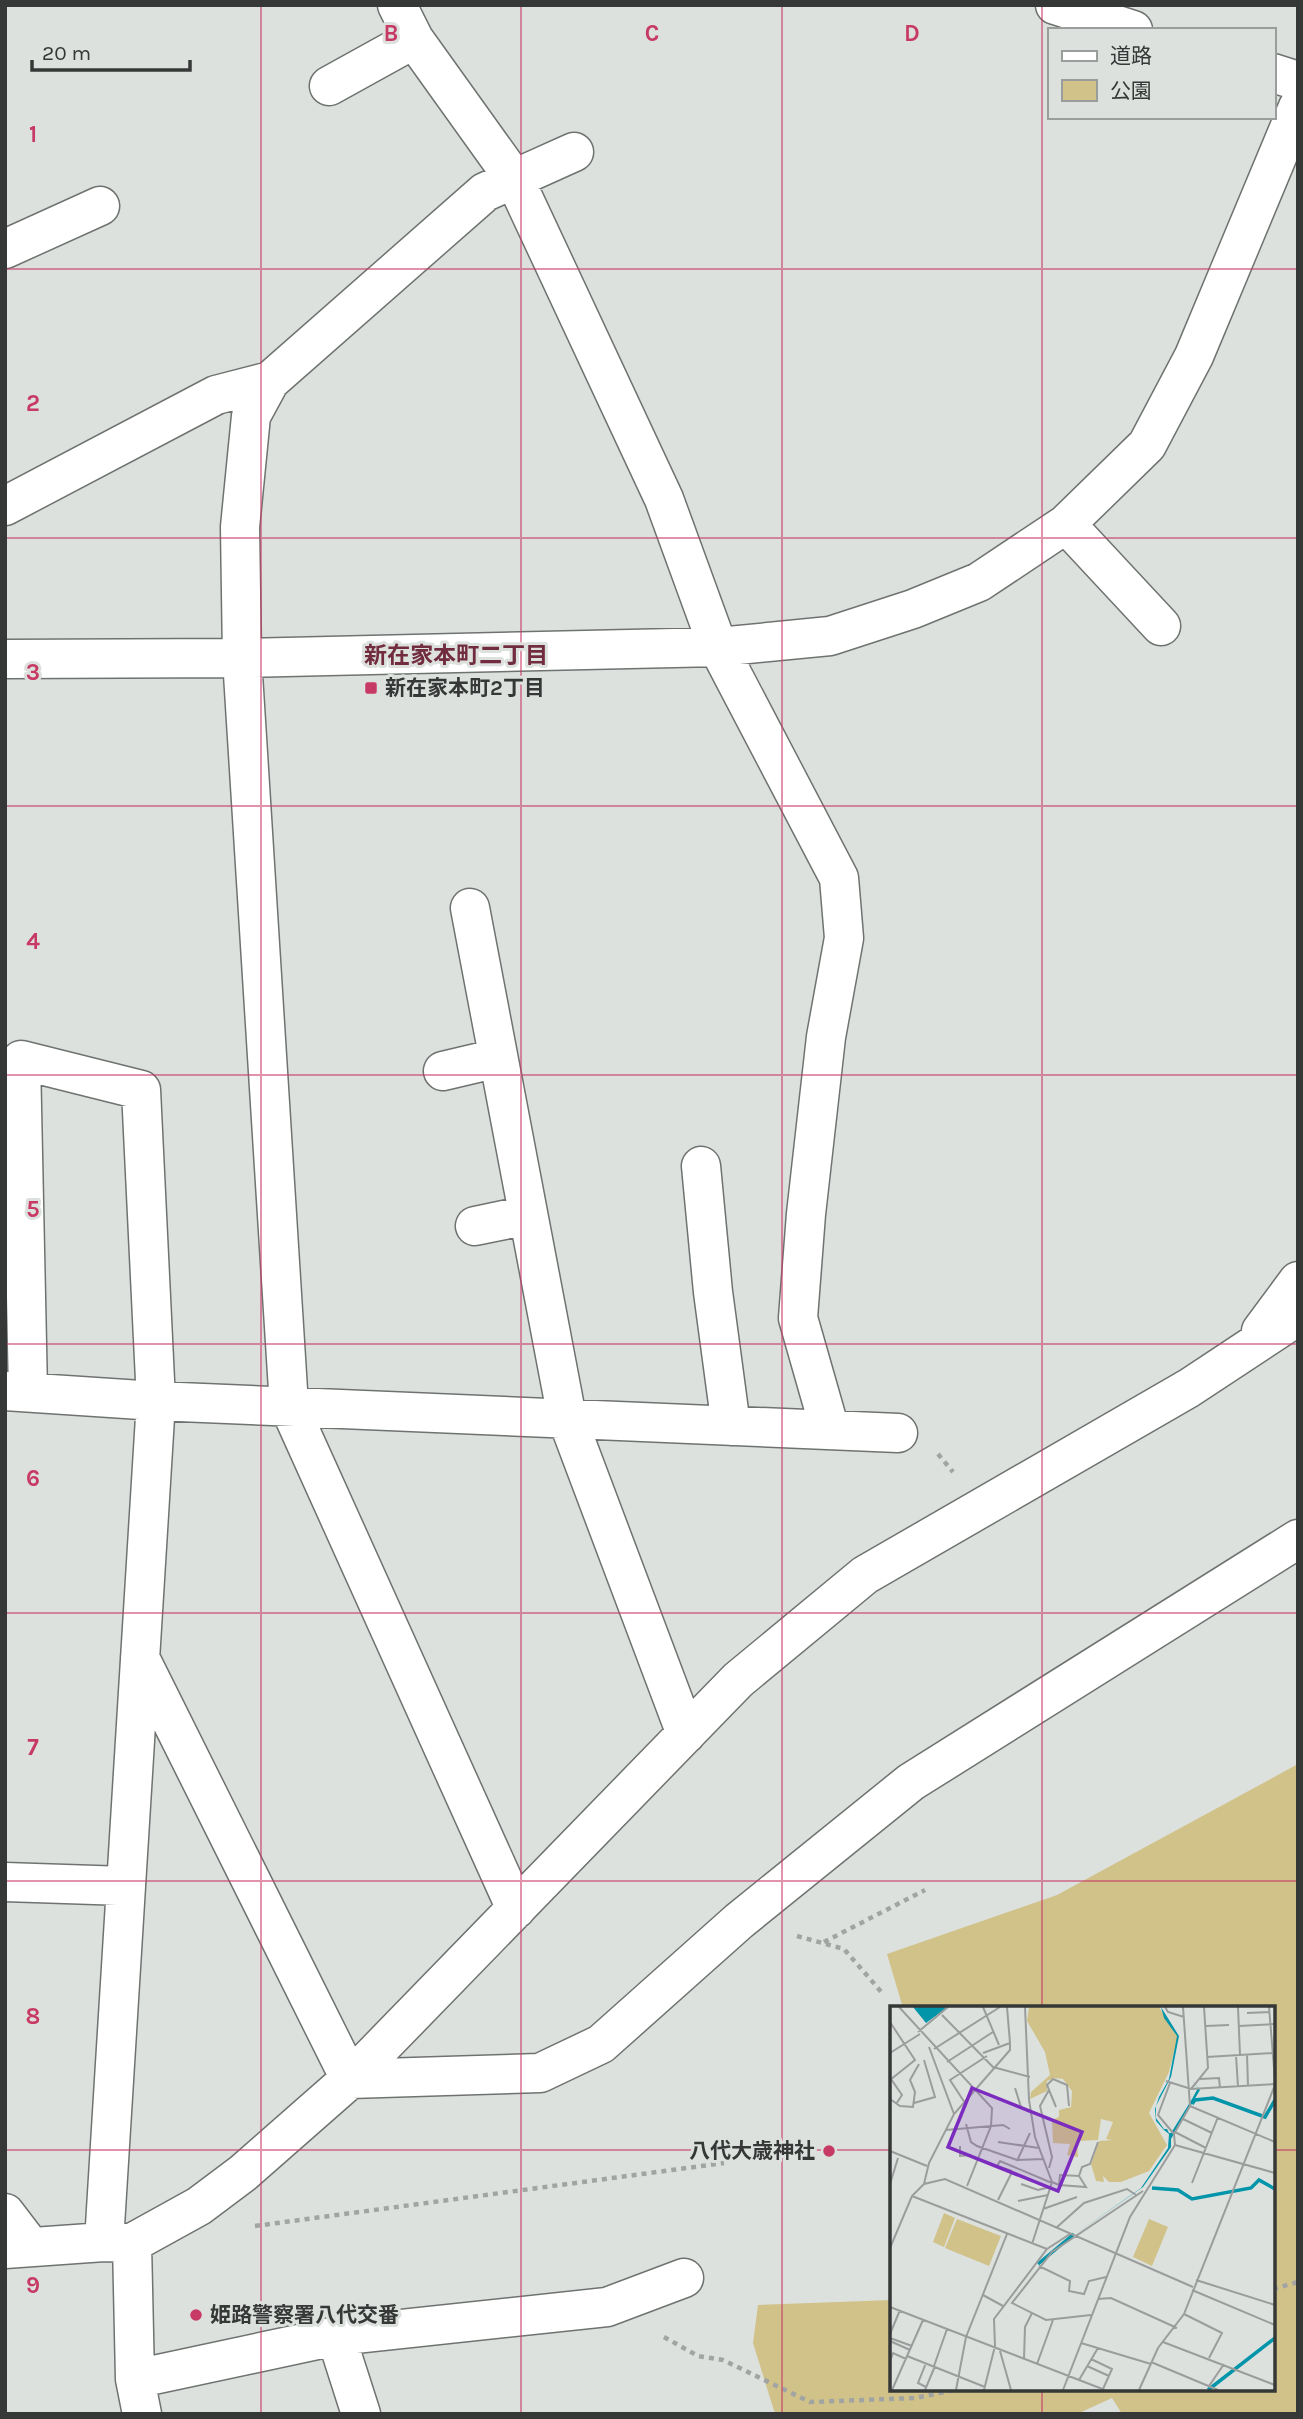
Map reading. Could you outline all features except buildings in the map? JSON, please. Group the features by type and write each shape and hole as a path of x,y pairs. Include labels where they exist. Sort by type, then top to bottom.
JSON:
{"street":[{"path":"397,5 414,40 515,180 664,499 718,647 839,878 844,938 826,1037 806,1214 798,1318 830,1430"},
{"path":"1055,5 1127,28"},
{"path":"330,86 414,40"},
{"path":"1275,75 1298,81"},
{"path":"5,659 243,658 718,647 830,636 913,609 979,582 1066,524 1147,445 1195,356 1298,107"},
{"path":"516,1909 289,1406 243,658 240,527 251,416 270,381 485,192 574,152"},
{"path":"5,248 100,206"},
{"path":"9,493 216,395 270,381"},
{"path":"1066,524 1161,626"},
{"path":"470,908 566,1418 687,1734"},
{"path":"443,1071 498,1058"},
{"path":"684,2278 607,2306 336,2336 139,2397 118,2242 125,1886 156,1401 142,1090 21,1060 16,1392 156,1401 898,1433"},
{"path":"701,1166 713,1292 731,1426"},
{"path":"475,1226 528,1215"},
{"path":"1247,1349 1298,1280"},
{"path":"5,2213 18,2248 118,2242 198,2206 243,2173 350,2079 738,1680 865,1575 1189,1388 1298,1316"},
{"path":"350,2079 540,2073 601,2044 739,1921 911,1782 1298,1539"},
{"path":"139,1656 350,2079"},
{"path":"5,1882 125,1886"},
{"path":"336,2336 361,2414"}],"path":[{"path":"898,1433 925,1437 981,1508"},
{"path":"823,1942 925,1890"},
{"path":"739,1921 844,1949 884,1995"},
{"path":"242,2228 724,2163"},
{"path":"1275,2288 1298,2282"},
{"path":"607,2306 698,2356 723,2360 810,2402 915,2398 949,2391"}],"green space":[{"path":"1298,1764 1298,2414 1122,2414 1112,2398 1077,2414 775,2414 753,2343 758,2305 890,2300 890,2391 1275,2391 1275,2006 902,2006 887,1954 1057,1895"}],"place":[{"name":"新在家本町2丁目","path":"371,688"},
{"name":"八代大歳神社","path":"829,2151"},
{"name":"姫路警察署八代交番","path":"196,2315"}],"district":[{"name":"新在家本町二丁目","path":"456,655"}]}
